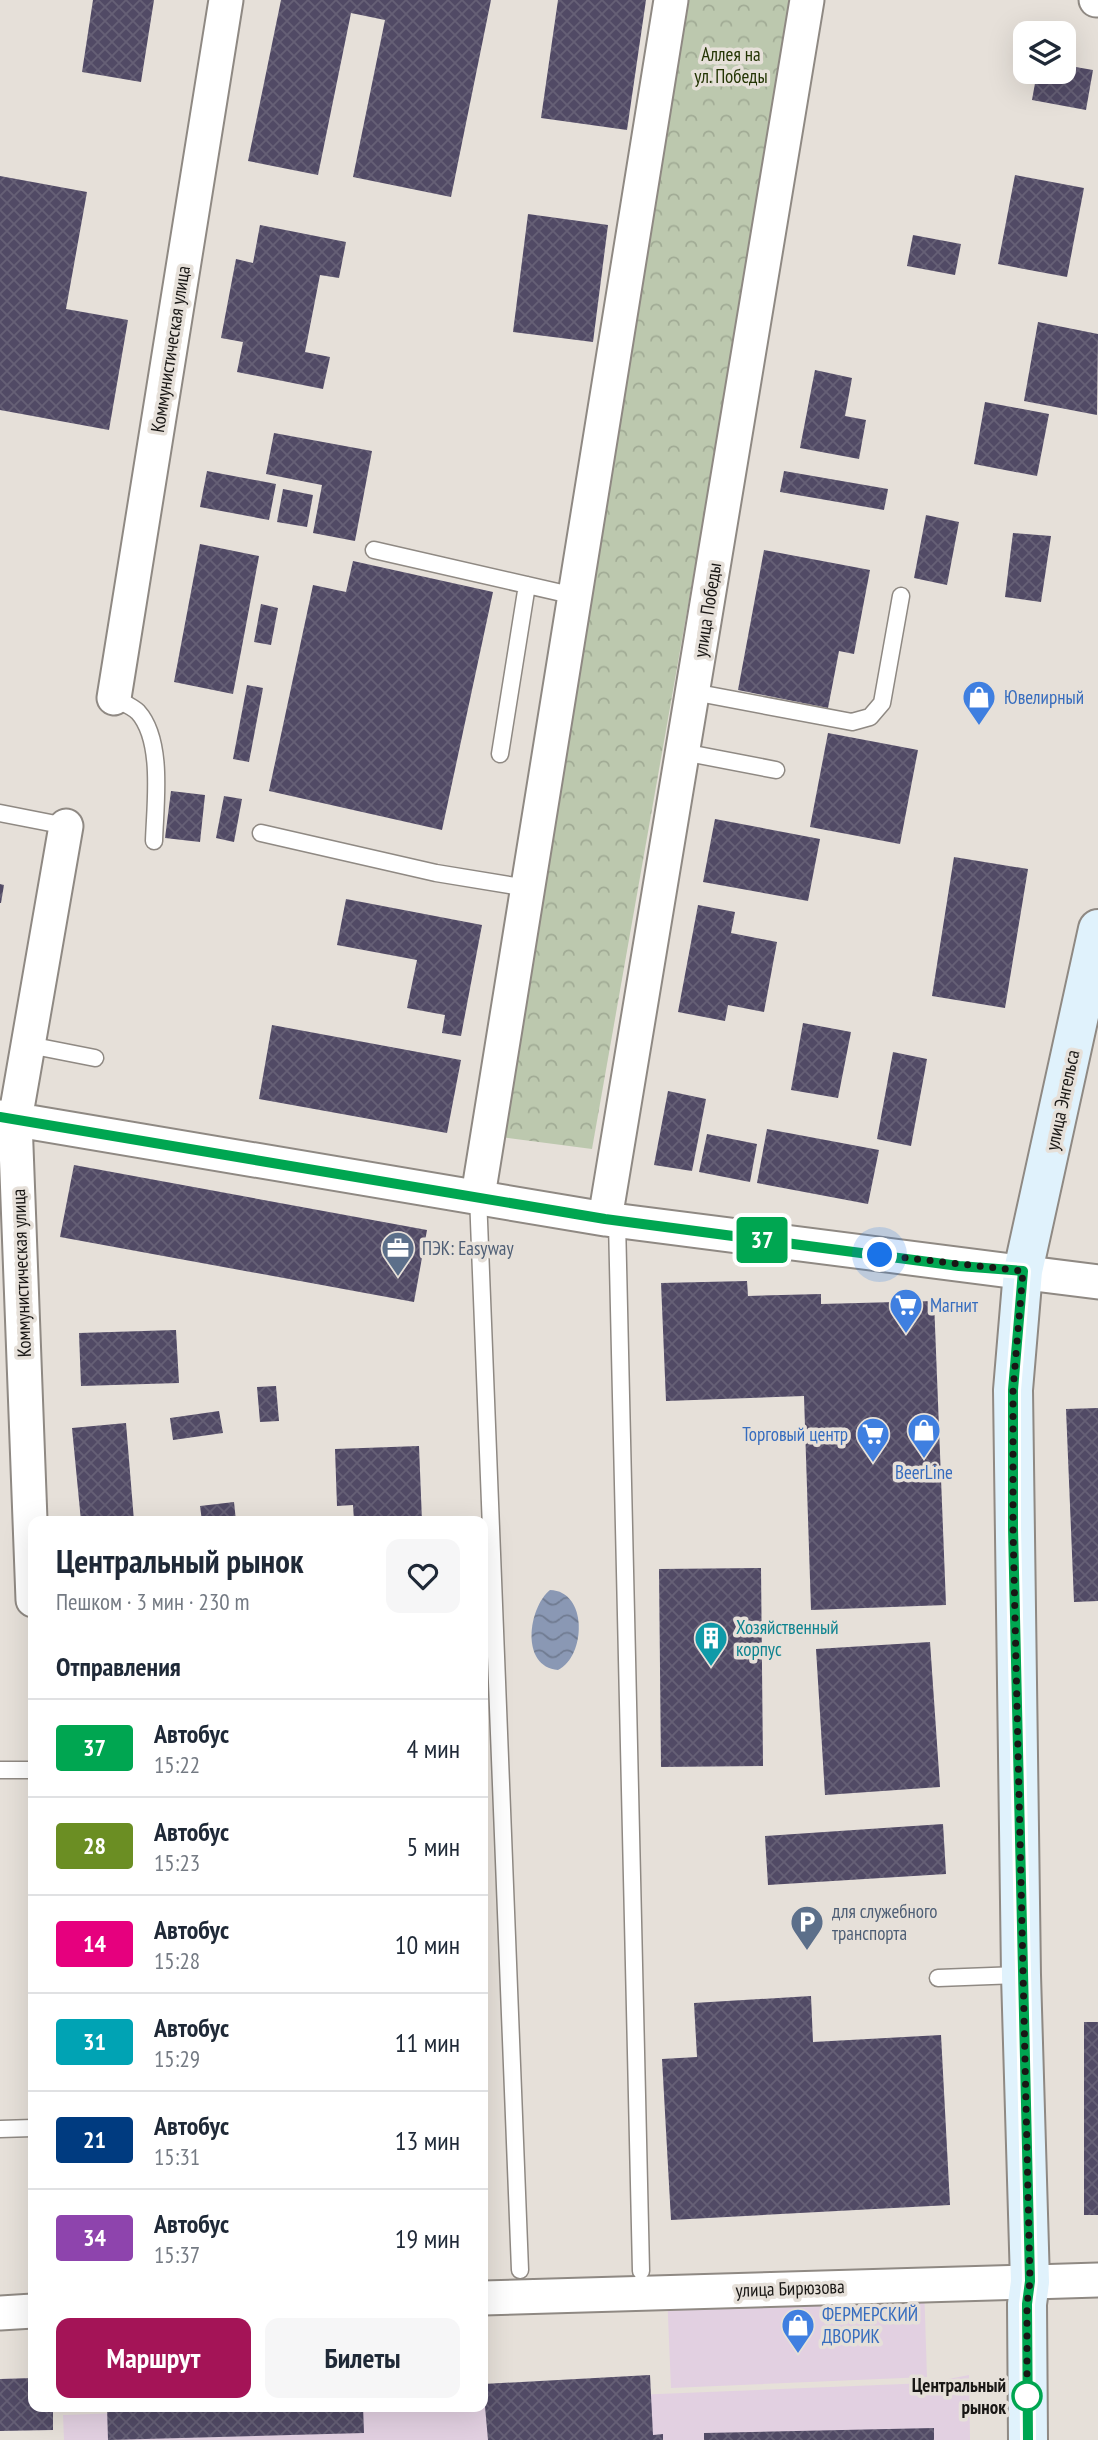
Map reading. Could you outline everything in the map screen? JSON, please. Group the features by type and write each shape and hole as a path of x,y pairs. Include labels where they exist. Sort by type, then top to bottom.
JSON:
{"street":[{"name":"Коммунистическая улица","path":"114,698 226,0"},
{"path":"478,1196 671,0"},
{"name":"улица Победы","path":"611,1220 683,752 807,0"},
{"name":"Коммунистическая улица","path":"29,1516 8,1118 29,1045 66,825"},
{"name":"улица Энгельса","path":"1028,2440 1027,2304 1030,2281 1021,1975 1013,1390 1023,1271 1098,929"},
{"path":"8,1118 611,1220 1098,1282"},
{"name":"улица Бирюзова","path":"488,2298 1098,2280"},
{"path":"0,2312 28,2311"}],"lane":[{"path":"374,550 575,596"},
{"path":"500,754 527,585"},
{"path":"693,692 852,722 870,717 882,703 901,596"},
{"path":"114,698 138,712 152,740 156,767 154,841"},
{"path":"683,752 776,769"},
{"path":"0,813 66,825"},
{"path":"261,833 436,873 527,888"},
{"path":"29,1045 95,1058"},
{"path":"478,1196 520,2270"},
{"path":"611,1220 641,2271"},
{"path":"0,1770 28,1770"},
{"path":"938,1978 1021,1975"},
{"path":"0,2129 28,2128"}],"shaded area":[{"name":"ФЕРМЕРСКИЙ ДВОРИК","path":"924,2284 927,2377 671,2388 667,2292"},
{"path":"969,2375 970,2440 64,2440 63,2415 150,2412 488,2412 488,2401 928,2383"}],"green space":[{"name":"Аллея на ул. Победы","path":"689,0 795,0 592,1149 501,1137"}],"water":[{"path":"550,1590 562,1593 571,1601 577,1612 579,1625 574,1652 558,1670 546,1666 538,1659 533,1648 533,1622 542,1598"}],"building":[{"path":"93,0 154,0 141,82 82,72"},
{"path":"281,0 491,0 451,197 353,177 385,20 351,13 318,175 248,161"},
{"path":"558,0 646,0 627,130 541,118"},
{"path":"1076,67 1093,70 1086,110 1032,100 1035,84 1076,84"},
{"path":"1015,175 1084,188 1067,277 998,264"},
{"path":"0,176 87,192 66,309 128,320 109,430 0,410"},
{"path":"528,214 608,225 593,342 513,332"},
{"path":"260,225 346,242 339,278 320,275 305,352 330,357 323,389 237,372 243,342 221,338 236,259 253,263"},
{"path":"913,235 961,244 955,275 907,266"},
{"path":"1038,322 1098,334 1097,415 1024,401"},
{"path":"815,370 852,378 845,416 866,420 859,459 800,448"},
{"path":"985,402 1049,414 1037,476 974,464"},
{"path":"274,433 372,451 355,541 313,533 322,485 266,474"},
{"path":"207,471 276,484 269,520 200,507"},
{"path":"784,471 888,489 884,510 780,492"},
{"path":"283,489 313,495 307,527 277,522"},
{"path":"926,515 959,522 947,585 914,578"},
{"path":"1013,533 1051,536 1041,602 1005,597"},
{"path":"200,544 259,556 233,694 174,682"},
{"path":"764,550 870,570 854,654 839,651 828,708 738,690"},
{"path":"353,561 493,592 442,830 269,791 313,585 346,592"},
{"path":"261,604 278,608 271,645 254,642"},
{"path":"247,685 263,688 249,762 233,759"},
{"path":"828,733 918,750 900,844 810,827"},
{"path":"171,791 205,795 200,842 165,838"},
{"path":"224,796 242,799 234,842 216,838"},
{"path":"715,819 820,839 808,901 703,882"},
{"path":"954,857 1028,869 1005,1008 932,996"},
{"path":"0,884 4,885 1,903 0,903"},
{"path":"346,899 482,925 461,1036 442,1033 445,1015 407,1008 417,960 337,945"},
{"path":"698,905 735,912 731,933 777,942 764,1012 728,1005 725,1021 678,1012"},
{"path":"803,1023 851,1032 838,1098 791,1090"},
{"path":"272,1025 461,1060 447,1133 259,1099"},
{"path":"893,1052 927,1059 911,1146 877,1139"},
{"path":"668,1091 706,1099 692,1171 654,1165"},
{"path":"767,1129 879,1150 868,1204 757,1183"},
{"path":"707,1134 757,1144 750,1182 699,1172"},
{"path":"74,1165 427,1230 414,1302 60,1237"},
{"name":"Торговый центр","path":"747,1281 748,1296 821,1294 821,1304 934,1301 946,1605 811,1610 804,1396 666,1401 661,1283"},
{"path":"176,1330 179,1383 81,1386 79,1333"},
{"path":"276,1386 279,1421 260,1422 257,1387"},
{"path":"1098,1408 1098,1601 1074,1602 1066,1409"},
{"path":"219,1411 223,1433 173,1440 170,1418"},
{"path":"126,1423 134,1516 81,1516 72,1428"},
{"path":"419,1446 422,1516 354,1516 353,1505 337,1506 335,1449"},
{"path":"234,1502 235,1516 201,1516 200,1506"},
{"name":"Хозяйственный корпус","path":"761,1568 763,1766 661,1767 659,1569"},
{"path":"930,1642 940,1787 825,1795 816,1649"},
{"path":"943,1824 946,1874 768,1885 765,1836"},
{"path":"811,1996 813,2042 941,2035 950,2205 671,2220 662,2059 697,2057 694,2003"},
{"path":"1084,2022 1098,2022 1098,2215 1084,2215"},
{"path":"650,2375 653,2435 663,2434 663,2440 488,2440 486,2412 488,2412 488,2384"},
{"path":"28,2378 28,2412 53,2412 53,2430 0,2431 0,2379"},
{"path":"107,2412 363,2412 364,2433 108,2440"},
{"path":"934,2428 934,2440 704,2440 704,2433"}],"bus line":[{"name":"37","path":"0,1117 605,1219 959,1266 1023,1271 1013,1390 1013,1528 1030,2281 1027,2304 1028,2440"}],"place":[{"name":"Ювелирный","path":"979,727"},
{"name":"ПЭК: Easyway","path":"398,1278"},
{"name":"Магнит","path":"906,1335"},
{"name":"BeerLine","path":"924,1460"},
{"name":"Торговый центр","path":"873,1464"},
{"name":"Хозяйственный корпус","path":"711,1668"},
{"name":"для служебного транспорта","path":"807,1952"},
{"name":"ФЕРМЕРСКИЙ ДВОРИК","path":"798,2355"},
{"name":"Центральный рынок","path":"1027,2396"}],"route":[{"path":"880,1255 959,1266 1023,1271 1013,1390 1013,1528 1030,2281 1027,2304 1027,2396"}]}
